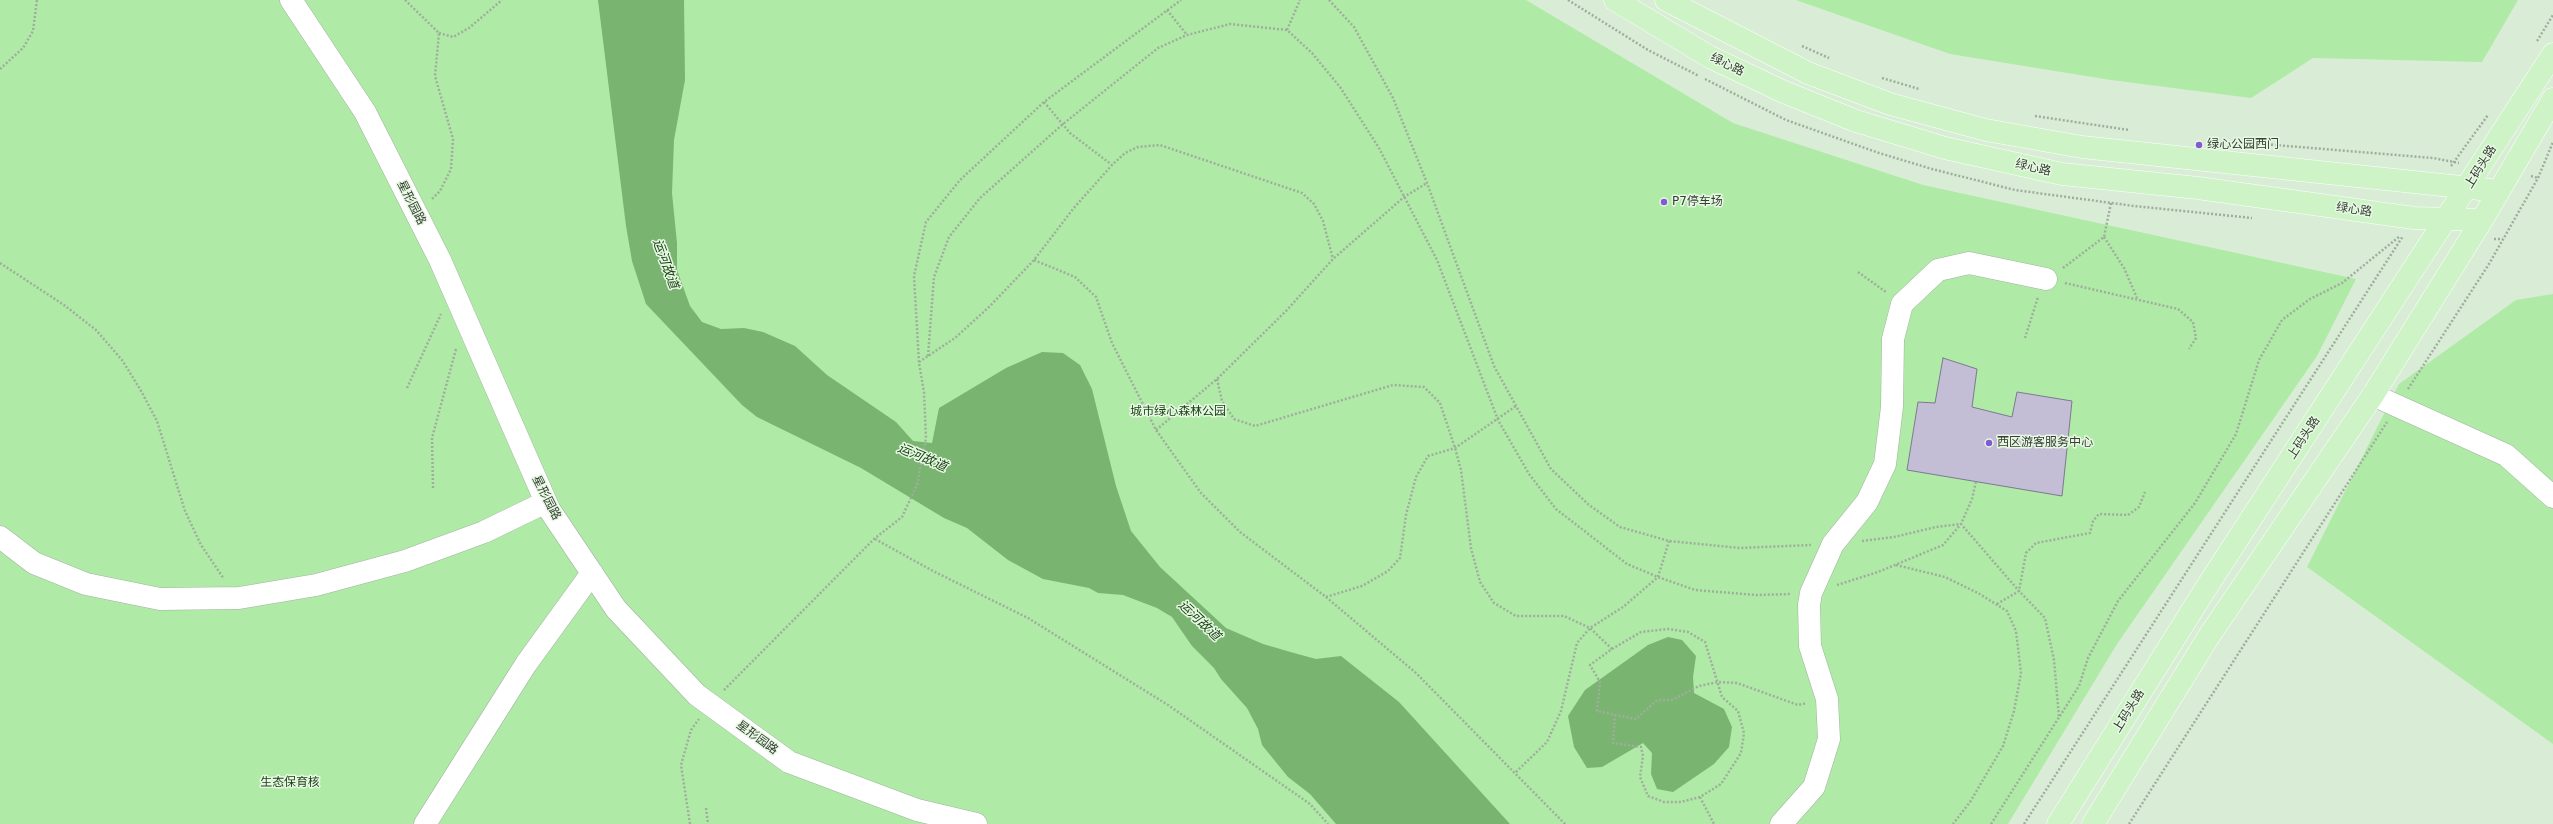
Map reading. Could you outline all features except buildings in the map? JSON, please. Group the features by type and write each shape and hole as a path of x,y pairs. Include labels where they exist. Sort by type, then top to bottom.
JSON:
{"main road":[{"name":"绿心路","path":"1615,0 1710,57 1784,92 1856,121 1945,148 2062,174 2198,188 2414,218 2482,220"},
{"path":"1666,0 1808,73 1890,104 1986,130 2082,147 2498,191"},
{"name":"上码头路","path":"2058,824 2208,585 2448,219 2553,54"},
{"path":"2526,97 2529,104 2538,108 2550,103"},
{"path":"2093,824 2209,636 2373,395 2482,220 2550,103"},
{"path":"2390,308 2400,307 2413,316 2416,325"}],"street":[{"name":"星形园路","path":"291,0 365,112 443,267 546,502 616,609 697,695 789,762 917,810 976,824"},
{"path":"1781,824 1814,787 1829,739 1827,699 1810,646 1811,593 1833,544 1866,502 1885,464 1892,407 1893,339 1902,304 1938,270 1969,263 2046,279"},
{"path":"2373,395 2506,455 2553,497"},
{"path":"0,537 34,563 86,584 160,599 238,598 316,585 405,561 484,532 546,502"},
{"path":"425,824 526,664 592,573"}],"path":[{"path":"0,69 23,48 33,31 37,0"},
{"path":"406,0 439,33 453,37 469,28 502,0"},
{"path":"690,824 681,765 691,730 710,704 874,539 902,517 917,485 926,438 924,392 919,363 914,276 926,222 960,180 1044,102 1181,0"},
{"path":"1287,30 1300,0"},
{"path":"1329,0 1354,27 1393,98 1428,183 1494,366 1551,469 1589,505 1620,527 1669,541 1740,548 1833,544 1894,537 1936,527 1961,524"},
{"path":"1167,10 1187,35"},
{"path":"928,356 934,277 949,238 980,198 1063,124 1158,48 1187,35 1230,24 1287,30 1312,53 1340,87 1379,148 1437,260 1498,420 1529,474 1556,509 1627,564 1695,590 1756,595 1811,593 1896,565 1942,545 1961,524 1972,499 1976,481"},
{"path":"417,214 440,191 451,169 453,139 435,76 439,33"},
{"path":"1798,44 1834,60"},
{"path":"1877,76 1921,90"},
{"path":"1044,102 1070,133 1112,165"},
{"path":"2034,116 2135,131"},
{"path":"2129,824 2489,264 2538,178 2553,141"},
{"path":"919,363 955,338 978,317 1034,260 1072,209 1112,165 1125,153 1138,147 1160,144 1302,192 1314,204 1323,221 1333,259"},
{"path":"2259,144 2454,162 2482,166"},
{"path":"2438,184 2454,162"},
{"path":"2509,172 2538,178"},
{"path":"1156,430 1217,378 1286,311 1333,259 1404,197 1428,183"},
{"path":"2025,338 2037,299 2046,279 2084,254 2104,238 2111,203"},
{"path":"1991,824 2079,686 2088,658 2118,601 2195,503 2236,434 2259,360 2282,320 2310,299 2342,283 2406,232 2024,824"},
{"path":"2104,238 2124,268 2138,298"},
{"path":"1034,260 1075,277 1096,297 1112,343 1156,430 1201,493 1240,532 1326,597 1416,673 1516,772 1565,824"},
{"path":"0,263 64,305 96,330 122,360 157,421 185,511 201,545 238,598"},
{"path":"1858,272 1902,304"},
{"path":"2046,279 2138,298 2178,309 2193,322 2196,338 2190,350"},
{"path":"407,388 443,310"},
{"path":"433,488 432,438 457,347"},
{"path":"1217,378 1222,401 1234,419 1255,426 1393,385 1424,387 1440,403 1455,448 1461,470 1471,548 1480,582 1494,603 1516,616 1564,616 1590,628 1612,649"},
{"path":"1326,597 1362,586 1388,571 1400,558 1406,514 1416,478 1428,456 1455,448 1498,420 1516,406"},
{"path":"2019,592 2026,553 2036,543 2090,533 2093,521 2099,514 2128,514 2139,507 2145,492"},
{"path":"1961,524 2019,592 2045,618 2054,660 2059,717"},
{"path":"874,539 933,571 1028,618 1168,705 1310,804 1328,824"},
{"path":"1516,772 1547,742 1561,711 1577,643 1590,628 1623,607 1658,577 1669,541"},
{"path":"1896,565 1945,577 1997,604 2007,611 2016,631 2021,673 2014,711 2003,746 1970,802 1953,824"},
{"path":"1997,604 2019,592"},
{"path":"1615,715 1613,743 1641,747 1644,756 1640,777 1648,796 1664,802 1681,802 1700,797 1721,784 1728,774 1741,753 1744,740 1744,733 1738,711 1722,697 1718,682 1706,642 1688,632 1668,628 1641,632 1612,649 1590,665 1600,682 1597,711 1636,719 1657,700 1672,700 1699,686 1718,682 1737,683 1798,705 1827,699"},
{"path":"1700,797 1714,824"},
{"path":"706,808 708,824"}],"green space":[{"name":"城市绿心森林公园","path":"0,0 1526,0 1733,123 1923,185 2356,279 2317,356 2117,644 2008,824 0,824"},
{"path":"1796,0 2518,0 2482,62 2313,58 2251,98 2111,80 1950,54"},
{"path":"2553,294 2553,744 2307,567 2399,384 2516,300"}],"water":[{"name":"运河故道","path":"598,0 684,0 685,80 674,140 672,193 677,243 677,270 690,306 702,322 721,329 744,328 763,332 795,346 827,375 896,422 913,441 932,443 939,408 1006,368 1042,352 1063,353 1080,365 1092,389 1116,486 1131,531 1160,567 1226,628 1263,644 1316,659 1341,656 1399,702 1510,824 1336,824 1310,794 1288,777 1262,745 1258,729 1247,708 1221,679 1214,668 1192,646 1172,617 1157,608 1123,595 1098,593 1089,588 1043,579 1008,560 967,528 944,518 861,468 757,417 742,405 646,304 632,261 626,226"},
{"path":"1668,637 1682,640 1696,656 1693,677 1694,693 1724,709 1732,727 1729,747 1714,764 1673,792 1657,789 1651,774 1652,753 1643,743 1602,767 1587,768 1574,747 1568,716 1585,690 1648,645"}],"place":[{"name":"绿心公园西门","path":"2199,145"},
{"name":"P7停车场","path":"1664,202"},
{"name":"西区游客服务中心","path":"1989,443"}],"park label":[{"name":"生态保育核","path":"290,783"}]}
